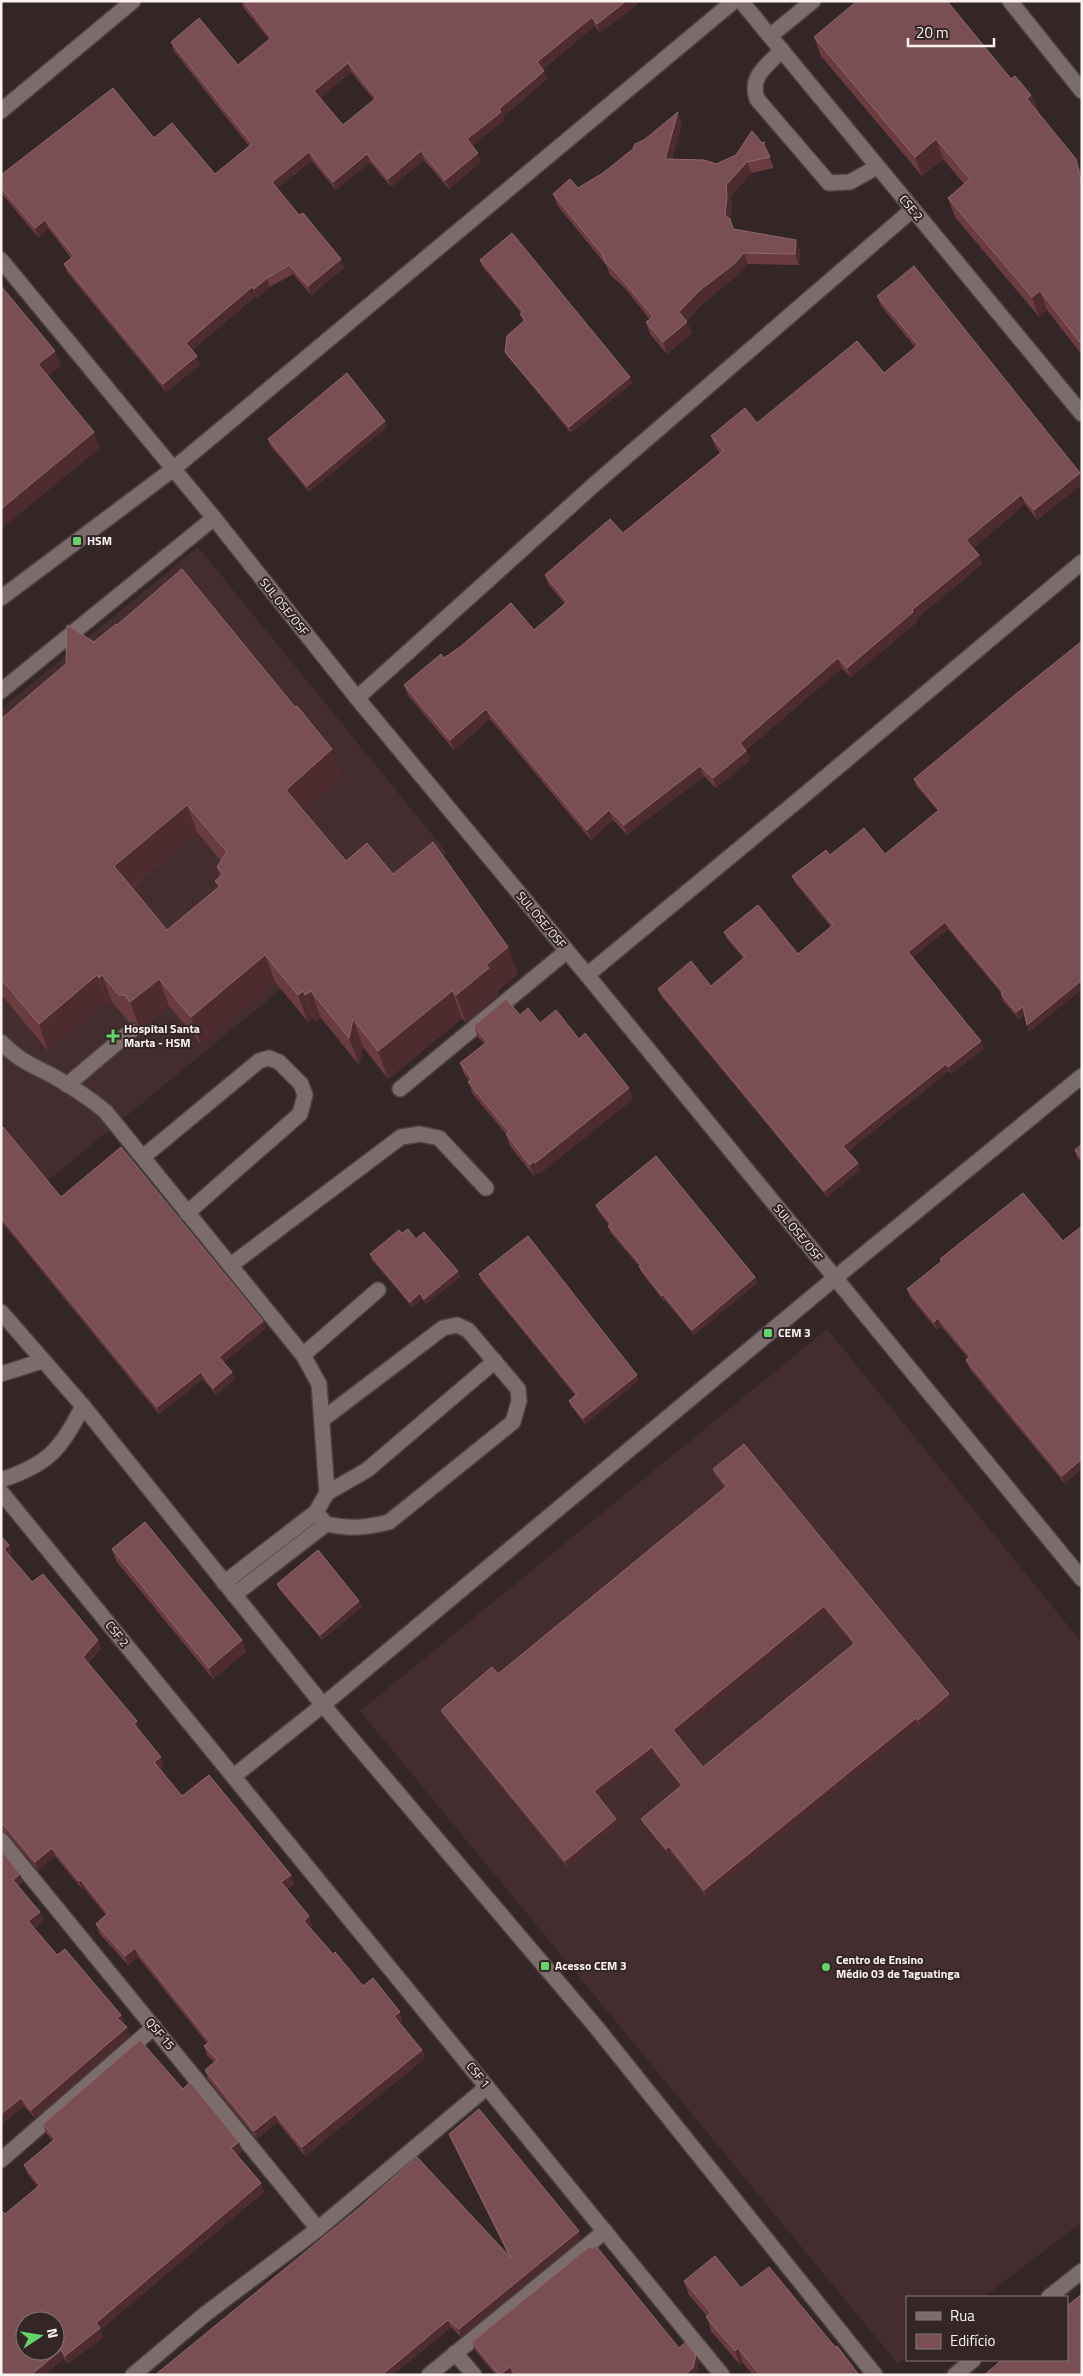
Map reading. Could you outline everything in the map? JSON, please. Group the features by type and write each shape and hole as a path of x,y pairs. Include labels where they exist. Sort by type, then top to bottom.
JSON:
{"street":[{"path":"1,111 133,1"},
{"path":"1,598 172,470 734,1"},
{"name":"CSE 2","path":"741,1 1082,414"},
{"path":"770,36 813,1"},
{"path":"1010,1 1082,91"},
{"path":"782,50 755,79 753,88 757,98 829,182 850,182 877,168"},
{"path":"357,698 597,482 912,210"},
{"name":"SUL OSE/OSF","path":"1,260 172,470 214,518 357,698 587,975 1082,1579"},
{"path":"1,691 214,518"},
{"path":"587,975 795,804 1082,562"},
{"path":"400,1089 567,951"},
{"path":"67,1084 131,1031"},
{"path":"1,1042 12,1054 67,1084 105,1111 303,1355 319,1384 327,1493 321,1518 234,1595"},
{"path":"143,1157 259,1061 268,1058 279,1062 300,1084 305,1095 300,1114 188,1213"},
{"path":"234,1776 1082,1076"},
{"path":"230,1265 401,1137 420,1134 439,1138 486,1188"},
{"path":"303,1355 378,1290"},
{"path":"1,1312 83,1406 322,1705 597,2028 875,2375"},
{"path":"224,1583 321,1518 366,1528 389,1522 513,1422 519,1401 518,1390 468,1330 457,1325 443,1328 323,1419"},
{"path":"1,1374 42,1361"},
{"path":"327,1493 368,1470 494,1361"},
{"path":"1,1480 43,1463 71,1428 83,1406"},
{"name":"CSF 2","path":"1,1492 234,1776"},
{"name":"CSF 1","path":"234,1776 722,2375"},
{"name":"QSF 15","path":"1,1840 318,2229"},
{"path":"1,2160 154,2027"},
{"path":"133,2375 204,2315 318,2229 487,2087"},
{"path":"430,2375 605,2232"},
{"path":"1050,2296 1082,2271"},
{"path":"455,2353 474,2375"},
{"path":"954,2375 972,2361"}],"shaded area":[{"name":"Hospital Santa Marta - HSM","path":"198,547 447,853 1,1219 1,709"},
{"name":"Centro de Ensino Médio 03 de Taguatinga","path":"827,1329 1082,1643 1082,2222 985,2296 906,2296 906,2358 898,2364 360,1711"}],"building":[{"path":"243,1 626,1 597,24 592,17 537,62 544,71 499,109 501,112 467,139 478,153 445,180 421,151 388,179 367,154 333,182 309,152 272,182 299,215 303,213 341,259 308,286 289,265 267,278 254,289 252,287 186,343 197,356 163,384 64,264 74,256 45,220 35,228 1,188 1,175 113,88 154,138 172,123 215,174 252,144 171,42 199,18 238,65 271,38","holes":["348,63 376,98 343,125 314,91"]},
{"path":"857,1 947,1 1011,79 1015,76 1031,95 1027,99 1076,159 1082,184 1082,345 1040,291 1032,297 948,198 970,179 936,139 915,157 814,37"},
{"path":"678,112 665,159 704,160 716,164 736,155 752,131 762,143 765,142 763,144 770,157 747,162 726,185 725,215 730,219 733,229 796,240 795,254 744,253 734,264 699,291 679,312 687,322 663,342 646,322 653,317 606,263 602,254 553,194 570,179 578,188 603,173 633,149 635,144 644,140"},
{"path":"512,233 630,377 569,427 505,352 507,336 525,320 520,314 523,312 480,260"},
{"path":"914,266 1080,473 1034,510 1021,495 966,540 979,555 912,610 913,612 847,668 838,658 740,743 746,751 713,778 700,766 624,825 609,810 587,830 486,709 450,740 404,685 441,654 444,658 460,647 511,603 534,630 567,602 545,575 610,519 623,533 723,451 711,436 745,408 757,423 857,341 884,373 918,345 877,296"},
{"path":"1,286 55,351 38,364 94,432 1,509"},
{"path":"347,373 385,421 307,486 268,439"},
{"name":"Hospital Santa Marta - HSM","path":"182,569 295,707 297,706 332,749 286,790 346,861 367,843 393,874 433,842 508,947 486,965 489,968 456,995 452,991 378,1051 353,1019 349,1038 311,991 305,995 303,991 298,995 265,955 191,1017 159,979 130,1002 125,995 119,995 102,975 99,978 97,975 39,1024 1,979 1,719 66,664 67,625 94,642 117,625","holes":["187,805 227,852 217,867 223,874 215,881 220,886 167,930 114,866"]},
{"path":"1082,641 1082,980 1027,1025 1023,1007 1016,1012 1001,994 1003,992 945,922 908,952 981,1041 948,1067 946,1064 843,1146 858,1163 824,1191 658,989 691,961 711,986 745,957 724,932 758,905 798,954 833,925 792,876 826,850 830,855 864,828 885,854 939,810 914,779"},
{"path":"506,999 520,1015 528,1008 540,1023 556,1010 579,1039 585,1033 629,1088 530,1165 506,1134 509,1132 468,1082 472,1079 460,1063 487,1042 474,1026"},
{"path":"3,1127 61,1197 121,1147 263,1321 219,1357 232,1372 213,1388 201,1372 157,1407 1,1217 1,1129"},
{"path":"1082,1144 1082,1159 1075,1150"},
{"path":"656,1156 755,1277 692,1330 663,1294 662,1296 639,1266 641,1265 608,1226 611,1224 596,1205"},
{"path":"1023,1193 1063,1241 1082,1226 1082,1459 1062,1476 966,1360 970,1356 938,1318 934,1322 907,1289 942,1261 940,1259"},
{"path":"408,1229 416,1239 424,1232 458,1271 424,1299 420,1293 410,1302 370,1254 399,1230 402,1233"},
{"path":"528,1236 637,1375 583,1418 569,1401 577,1394 479,1274"},
{"path":"744,1444 949,1694 918,1720 916,1718 704,1890 669,1846 666,1849 641,1819 682,1785 652,1747 594,1791 616,1819 565,1861 441,1710 492,1667 498,1674 727,1486 713,1469","holes":["824,1606 855,1643 703,1767 673,1730"]},
{"path":"145,1522 242,1640 209,1668 112,1549"},
{"path":"1,1536 9,1545 4,1549 32,1582 43,1574 98,1640 83,1657 137,1721 134,1724 161,1757 154,1762 182,1796 209,1775 291,1875 281,1882 309,1916 304,1921 333,1954 335,1952 363,1986 373,1978 400,2012 394,2016 422,2050 302,2147 275,2114 254,2131 205,2070 217,2060 204,2046 210,2042 135,1948 125,1956 96,1924 108,1913 81,1880 79,1881 52,1848 35,1862 5,1826 1,1824"},
{"path":"318,1550 359,1601 320,1635 277,1584"},
{"path":"1,1850 20,1874 13,1880 40,1912 28,1921 57,1955 65,1949 121,2015 117,2018 127,2027 31,2110 21,2098 1,2114"},
{"path":"140,2040 183,2089 190,2082 239,2142 231,2148 261,2183 96,2323 100,2328 65,2356 65,2311 15,2311 15,2361 48,2361 31,2375 1,2375 1,2210 5,2214 40,2185 24,2165 55,2139 43,2124"},
{"path":"479,2109 579,2231 459,2329 448,2320 382,2375 155,2375 359,2208 417,2157 511,2258 449,2134"},
{"path":"590,2246 592,2248 596,2246 679,2348 686,2342 696,2355 693,2368 684,2375 516,2375 510,2367 499,2375 472,2342"},
{"path":"715,2256 741,2288 769,2267 836,2348 837,2346 859,2375 760,2375 738,2348 735,2351 706,2317 711,2313 684,2281"},
{"path":"1082,2294 1082,2375 984,2375 1001,2361 1068,2361 1068,2305"}],"place":[{"name":"HSM","path":"77,541"},
{"name":"Hospital Santa Marta - HSM","path":"113,1036"},
{"name":"CEM 3","path":"768,1333"},
{"name":"Acesso CEM 3","path":"545,1966"},
{"name":"Centro de Ensino Médio 03 de Taguatinga","path":"826,1967"}]}
